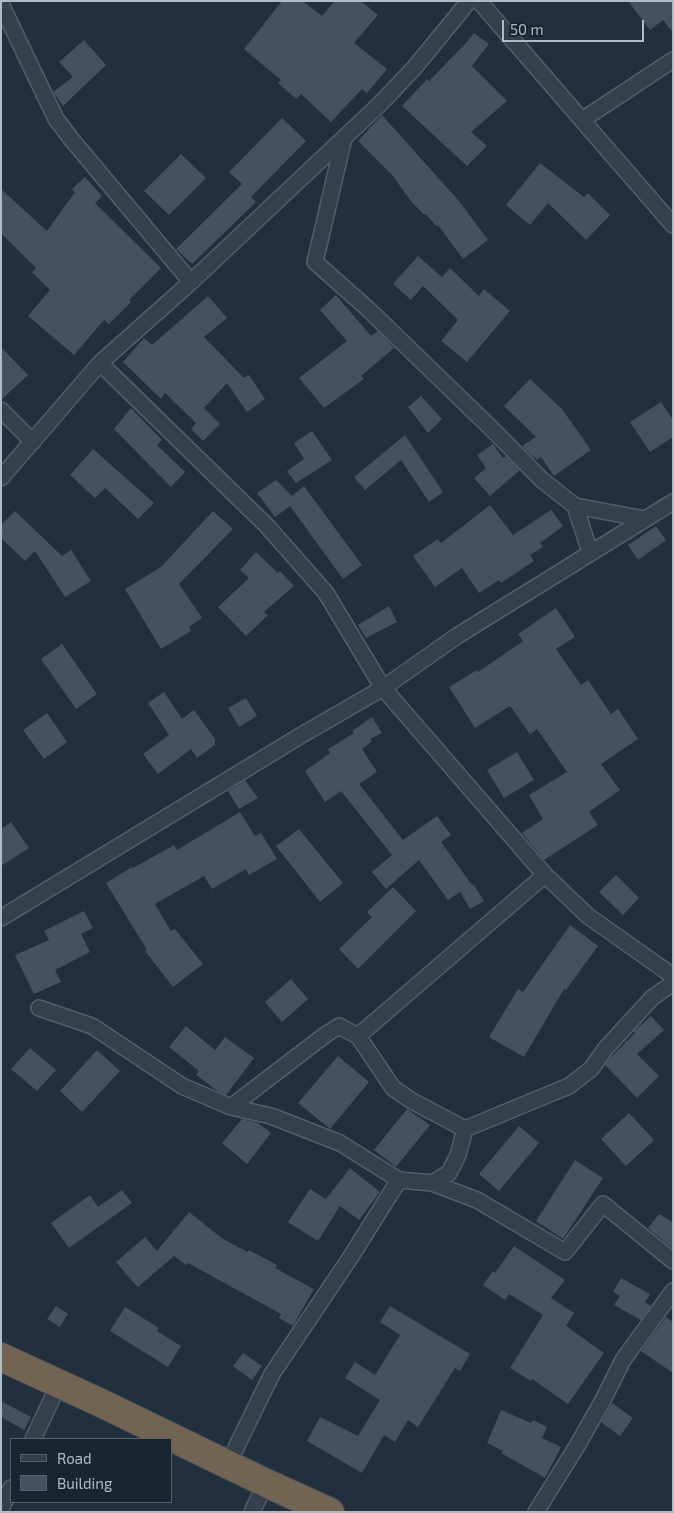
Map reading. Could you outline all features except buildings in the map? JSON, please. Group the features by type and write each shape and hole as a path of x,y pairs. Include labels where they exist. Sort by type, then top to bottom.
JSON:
{"highway":[{"path":"1,1358 330,1512"}],"street":[{"path":"1,478 100,363 191,282 381,103 415,67 468,1"},
{"path":"479,1 673,225"},
{"path":"1,4 56,119 191,282"},
{"path":"582,120 673,60"},
{"path":"344,138 316,262 368,309 542,480 575,506 646,519"},
{"path":"100,363 267,526 326,593 383,688 545,875 588,916 673,976"},
{"path":"1,410 33,442"},
{"path":"1,918 300,736 383,688 457,636 673,502"},
{"path":"575,506 590,552"},
{"path":"358,1036 545,875"},
{"path":"465,1129 569,1086 591,1069 606,1048 652,998 673,983"},
{"path":"40,1008 92,1026 182,1086 231,1107 271,1116 340,1143 399,1180 432,1183 477,1200 565,1252 603,1204 673,1261"},
{"path":"231,1107 339,1026 358,1036 393,1088 412,1101 465,1129"},
{"path":"432,1183 449,1173 458,1156 465,1129"},
{"path":"228,1464 272,1374 350,1258 399,1180"},
{"path":"536,1512 581,1439 623,1360 673,1292"},
{"path":"34,1438 59,1384"},
{"path":"252,1512 266,1483"},
{"path":"1,1509 10,1490"}]}
